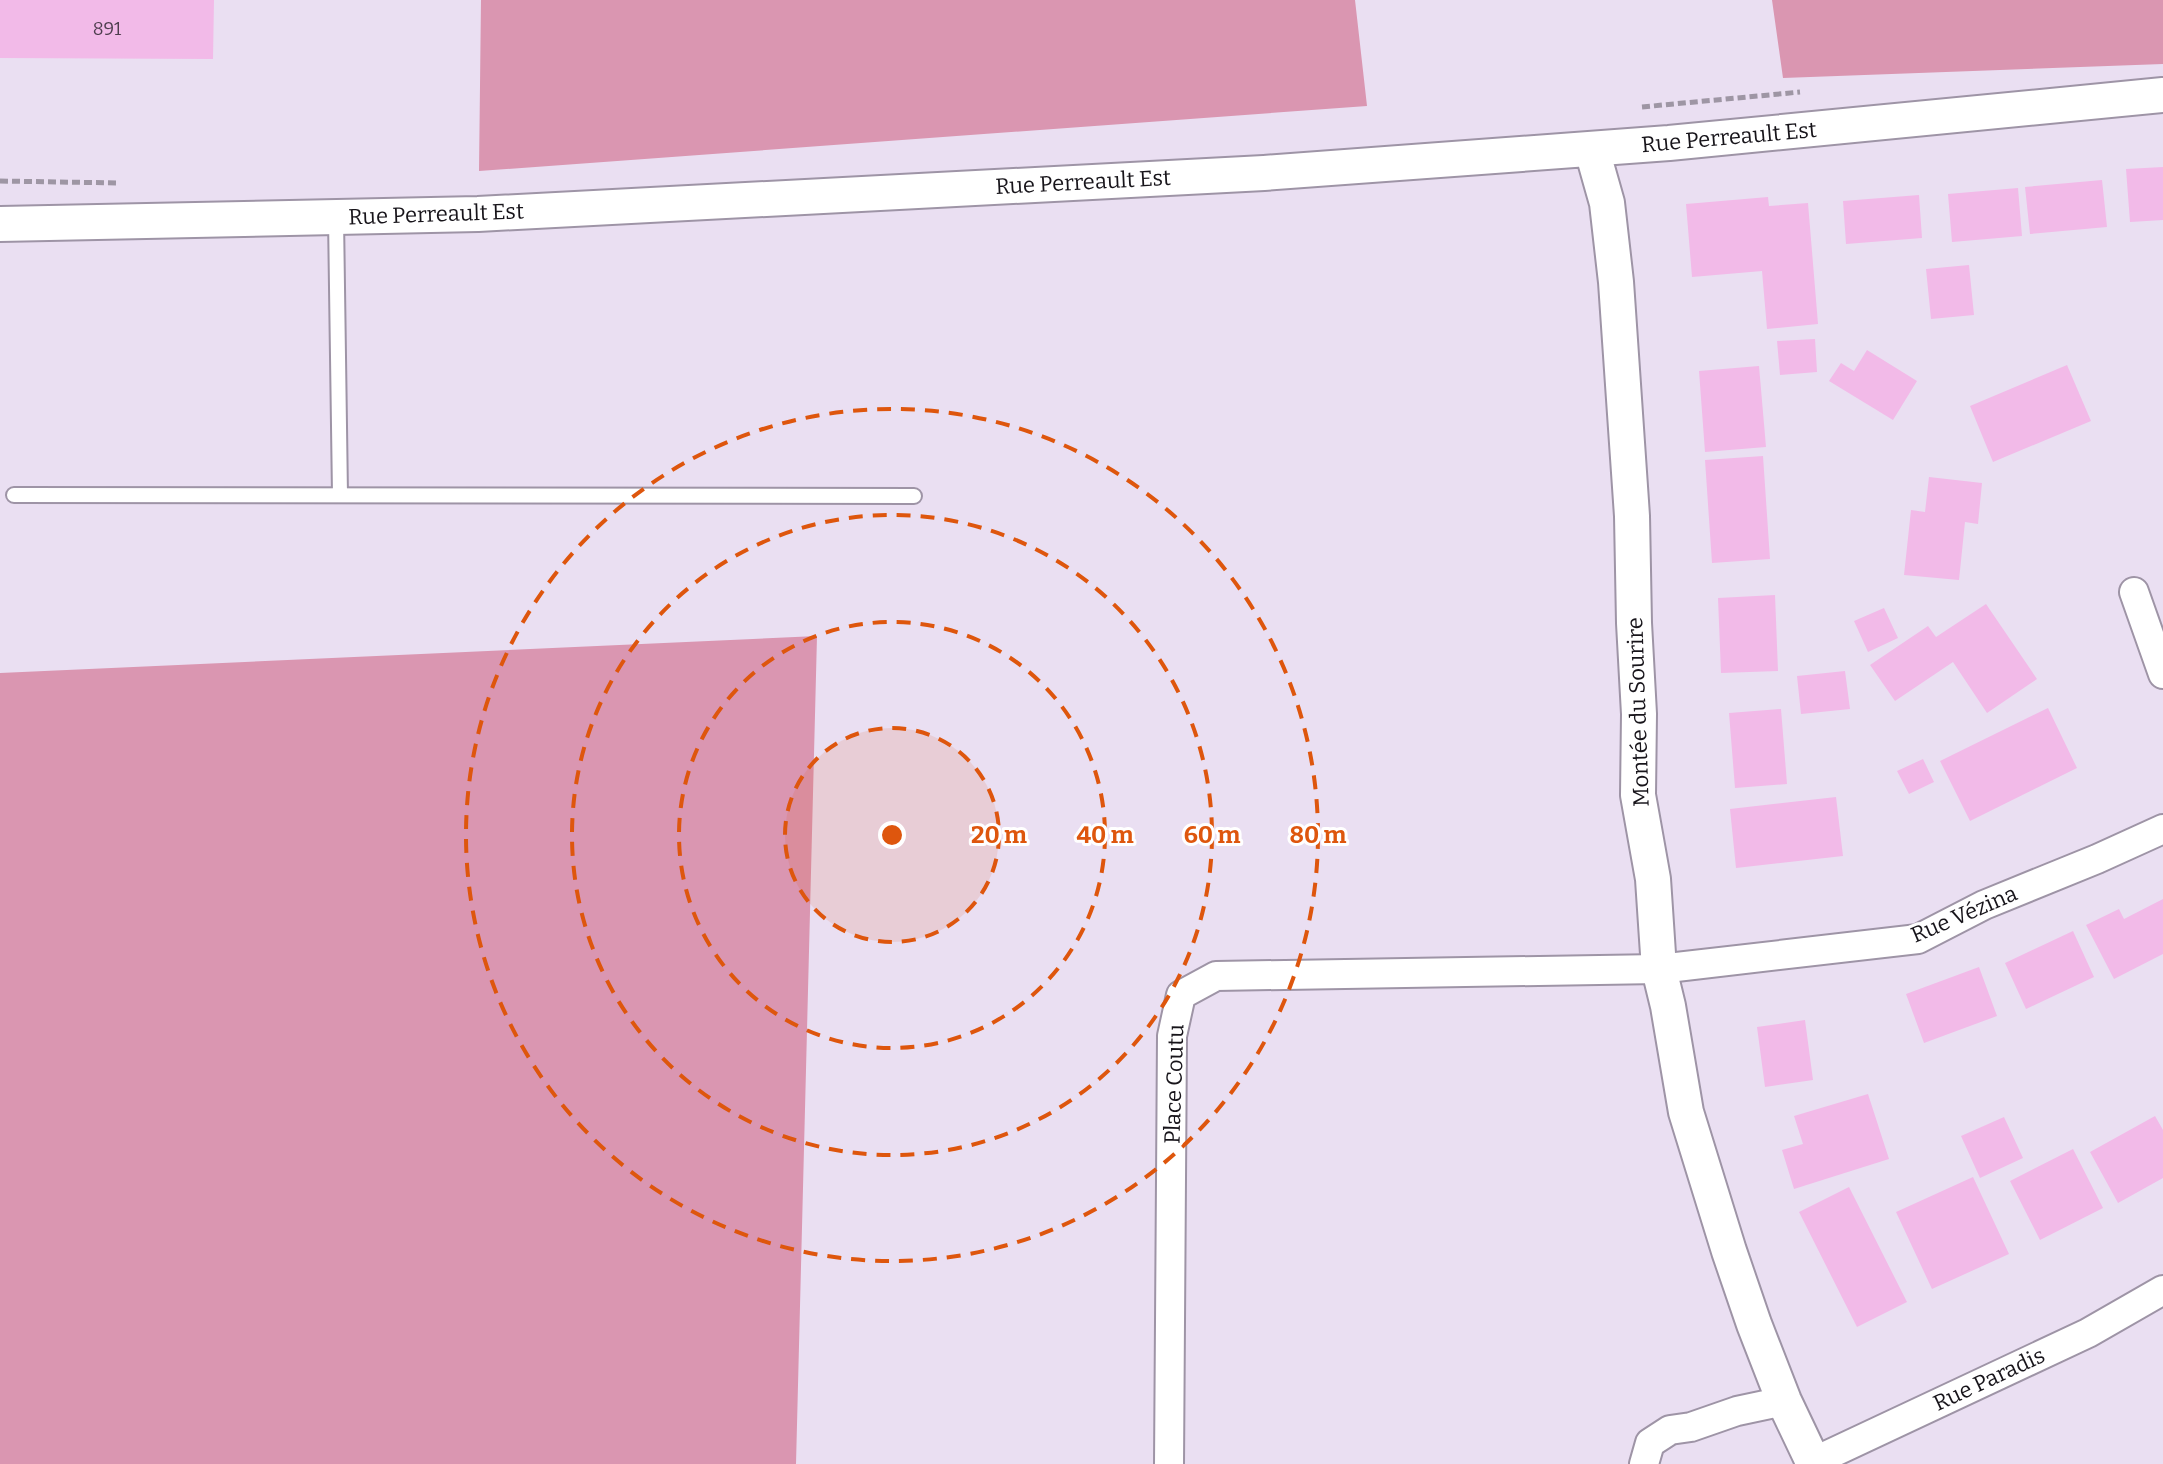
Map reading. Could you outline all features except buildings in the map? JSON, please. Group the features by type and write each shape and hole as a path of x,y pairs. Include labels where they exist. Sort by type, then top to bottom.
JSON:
{"street":[{"name":"Rue Perreault Est","path":"0,224 478,214 1232,174 1592,150 2163,95"},
{"name":"Montée du Sourire","path":"1592,150 1607,203 1619,326 1632,516 1639,714 1638,795 1653,879 1659,969 1686,1112 1754,1324 1784,1401 1814,1463"},
{"path":"2134,592 2163,674"},
{"name":"Rue Vézina","path":"1659,969 1918,939 1984,905 2163,829"},
{"name":"Place Coutu","path":"1169,1464 1172,1036 1181,995 1216,976 1659,969"},
{"name":"Rue Paradis","path":"1814,1463 2088,1333 2163,1290"},
{"path":"1644,1464 1650,1443 1670,1430 1784,1401"}],"lane":[{"path":"336,217 340,495"},
{"path":"14,495 914,496"}],"path":[{"path":"1638,107 1813,91"},
{"path":"0,181 127,184"}],"shaded area":[{"path":"481,0 1355,0 1367,106 479,171"},
{"path":"1772,0 2163,0 2163,64 1783,78"},
{"path":"817,636 796,1464 0,1464 0,673"}]}
